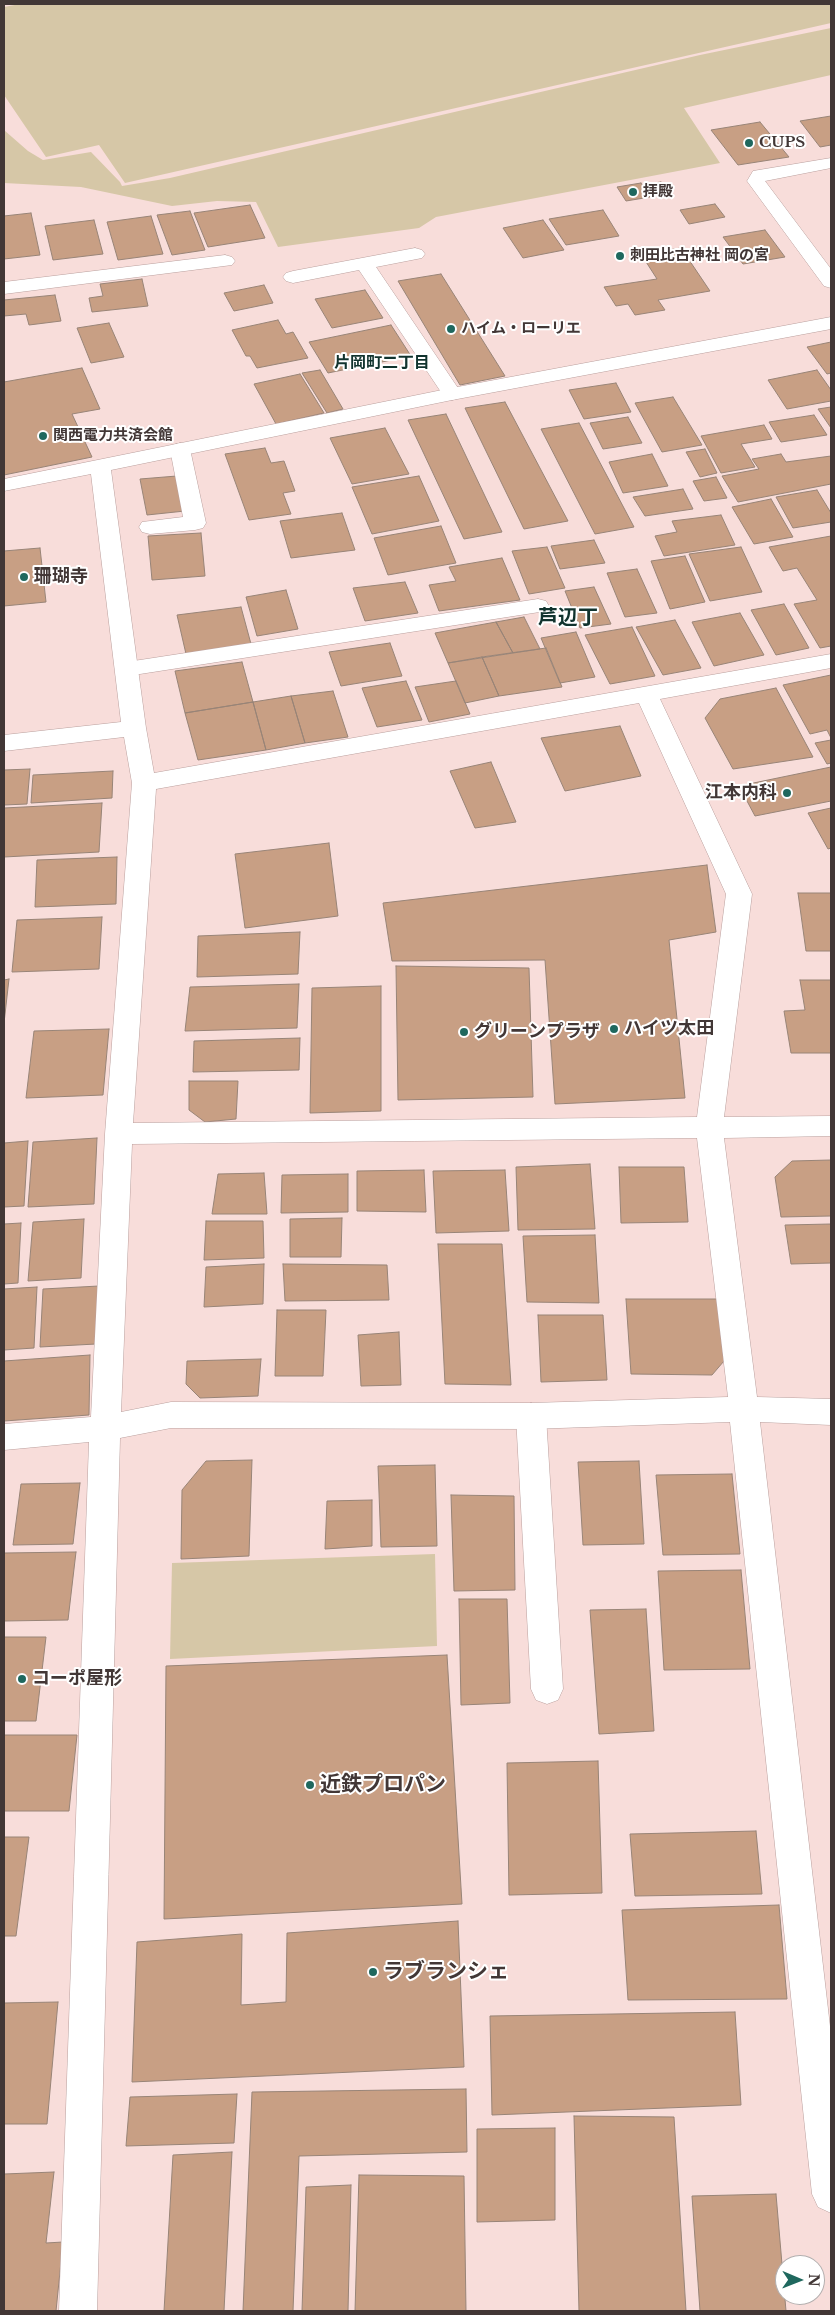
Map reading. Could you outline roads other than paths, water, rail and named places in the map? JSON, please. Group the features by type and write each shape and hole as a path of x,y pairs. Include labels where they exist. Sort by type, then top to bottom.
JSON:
{"street":[{"path":"831,163 759,175 756,181 831,282"},
{"path":"293,277 416,254"},
{"path":"4,288 224,261"},
{"path":"364,264 452,394"},
{"path":"4,485 452,394 831,323"},
{"path":"150,527 195,523 180,449"},
{"path":"78,2311 105,1428 119,1134 144,783 134,728 100,465"},
{"path":"127,669 538,606"},
{"path":"144,783 831,661"},
{"path":"646,693 739,894 709,1126 744,1409 831,2194"},
{"path":"4,743 134,728"},
{"path":"119,1134 831,1126"},
{"path":"4,1437 105,1428 171,1414 531,1416 744,1409 831,1412"},
{"path":"531,1416 547,1689"}],"place":[{"name":"CUPS","path":"749,143"},
{"name":"拝殿","path":"633,192"},
{"name":"刺田比古神社 岡の宮","path":"620,256"},
{"name":"ハイム・ローリエ","path":"451,329"},
{"name":"関西電力共済会館","path":"43,436"},
{"name":"珊瑚寺","path":"24,577"},
{"name":"江本内科","path":"787,793"},
{"name":"ハイツ太田","path":"614,1029"},
{"name":"グリーンプラザ","path":"464,1032"},
{"name":"コーポ屋形","path":"22,1679"},
{"name":"近鉄プロパン","path":"310,1785"},
{"name":"ラブランシェ","path":"373,1972"}],"district":[{"name":"片岡町二丁目","path":"382,363"},
{"name":"芦辺丁","path":"568,618"}]}
